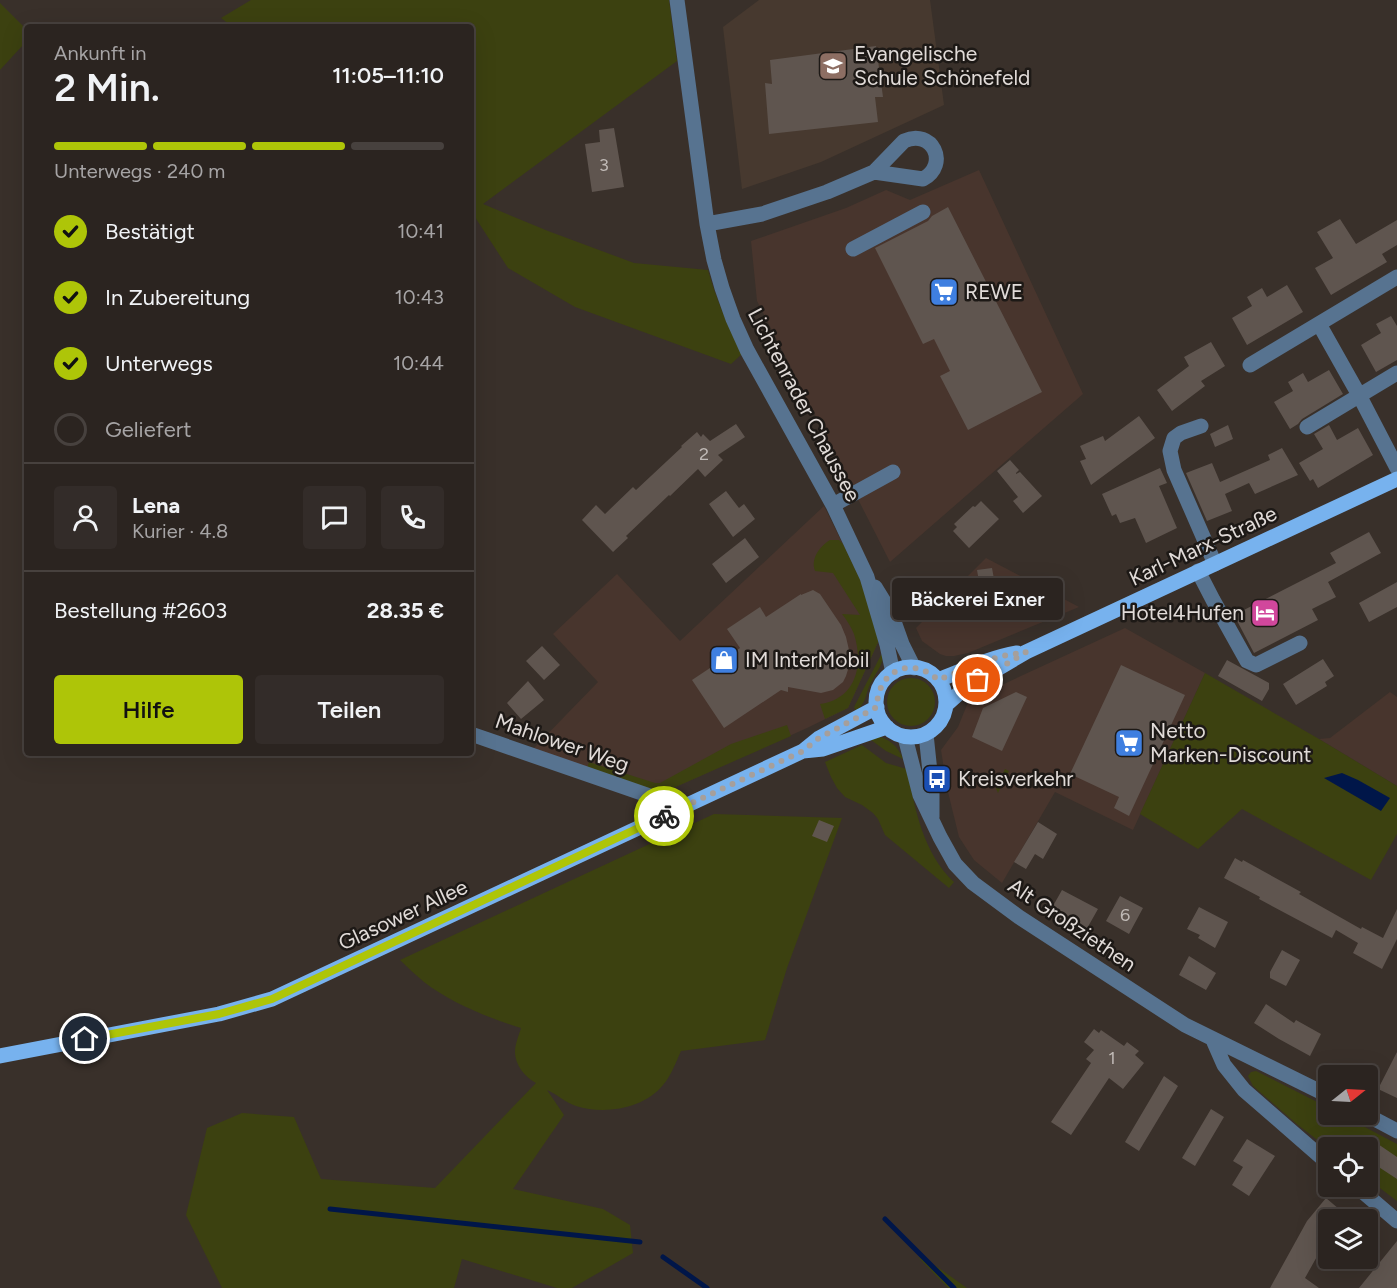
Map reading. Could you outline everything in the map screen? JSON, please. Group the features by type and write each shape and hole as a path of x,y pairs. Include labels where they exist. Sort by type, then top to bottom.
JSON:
{"main road":[{"name":"Karl-Marx-Straße","path":"946,705 965,688 1026,652 1397,479"},
{"name":"Karl-Marx-Straße","path":"938,680 986,661 1026,652"},
{"path":"914,668 931,674 938,680 944,692 946,705 940,722 933,729 926,734 905,737 887,727 880,718 877,697 885,679 892,673 914,668"},
{"name":"Glasower Allee","path":"0,1056 219,1014 272,999 803,751 819,738 877,707"},
{"name":"Glasower Allee","path":"803,751 823,749 887,727"}],"street":[{"name":"Lichtenrader Chaussee","path":"677,0 707,224 719,279 742,339 833,505 867,577 887,645 892,673"},
{"path":"707,224 762,213 827,192 874,172"},
{"path":"853,249 923,212"},
{"path":"1250,365 1397,277"},
{"path":"1318,324 1397,468"},
{"path":"1307,427 1397,373"},
{"path":"1201,426 1174,438 1170,452 1174,470 1215,564"},
{"path":"833,505 893,472"},
{"path":"1198,571 1247,661 1256,665 1299,643"},
{"name":"Lichtenrader Chaussee","path":"867,577 891,613 902,644 914,668"},
{"name":"Alt Großziethen","path":"926,734 933,791 932,820"},
{"name":"Mahlower Weg","path":"474,735 650,796 662,817"},
{"name":"Alt Großziethen","path":"905,737 920,795 947,851 973,884 1029,924 1185,1025 1318,1091"},
{"path":"1213,1040 1224,1065 1244,1090 1318,1154"},
{"path":"1378,1121 1397,1131"},
{"path":"1369,1197 1397,1221"}],"shaded area":[{"name":"Evangelische Schule Schönefeld","path":"759,0 930,0 944,105 821,162 742,189 723,27"},
{"path":"979,170 1083,394 890,562 757,301 751,241 846,208 886,190 910,200"},
{"name":"IM InterMobil","path":"824,506 860,579 880,638 848,708 662,793 533,749 598,682 553,634 617,574 680,641"},
{"path":"986,558 1079,607 968,653 954,656 940,654 922,641 916,628"},
{"path":"1125,628 1205,673 1133,830 1055,792 1002,883 974,860 959,837 947,788 941,750 958,727 969,700"},
{"path":"1390,692 1397,697 1397,786 1319,739 1330,738"}],"green space":[{"path":"251,0 669,0 677,61 483,204 634,263 708,270 723,312 742,354 731,364 575,307 508,268 474,216 474,24 229,24 221,18"},
{"path":"0,3 23,26 23,45 0,70"},
{"path":"830,540 839,540 843,544 860,579 880,638 848,708 825,719 820,704 842,695 854,679 857,668 858,657 854,634 842,614 860,615 833,573 815,571 814,562 817,553"},
{"path":"883,654 881,665 860,708 856,711 854,707"},
{"path":"1205,673 1397,786 1397,834 1371,880 1242,809 1198,849 1140,814"},
{"path":"906,678 916,678 931,688 935,702 934,711 925,722 916,726 906,726 891,716 887,707 887,697 897,682"},
{"path":"787,725 791,736 662,793 653,793 587,768 589,762 660,783 731,744"},
{"path":"875,736 892,743 903,759 886,751 867,737"},
{"path":"862,745 886,763 907,769 922,830 935,858 954,882 949,888 885,835 873,813 845,797 837,788 825,762"},
{"path":"1005,769 1009,771 998,793 992,779 993,776 1000,779"},
{"path":"714,814 842,818 787,968 765,1040 681,1051 673,1069 655,1093 635,1105 623,1108 587,1109 572,1105 547,1090 564,1115 513,1189 603,1209 630,1225 633,1253 572,1288 557,1288 462,1259 454,1288 222,1288 186,1215 207,1128 242,1113 294,1117 321,1179 435,1188 536,1083 521,1070 515,1057 521,1028 483,1015 446,997 424,982 400,960"},
{"path":"1256,1071 1318,1102 1318,1125 1361,1125 1397,1144 1397,1201 1378,1187 1378,1137 1318,1137 1318,1140 1253,1086 1248,1076 1251,1072"},
{"path":"918,1257 936,1266 967,1288 948,1288"}],"water":[{"path":"1342,773 1390,798 1381,811 1324,778"}],"building":[{"path":"876,46 883,97 875,97 878,122 769,134 765,83 772,84 770,60"},
{"path":"614,128 624,187 592,192 585,144 600,142 599,130"},
{"name":"REWE","path":"948,207 1042,392 968,430 940,376 950,371 934,339 923,344 875,248 928,221 932,216"},
{"path":"1340,219 1356,244 1397,220 1397,245 1382,254 1387,262 1331,295 1315,268 1333,258 1317,232"},
{"path":"1287,285 1303,312 1247,345 1232,318 1252,306 1247,297 1262,288 1267,297"},
{"path":"1391,316 1397,326 1397,360 1376,372 1361,345 1381,333 1376,324"},
{"path":"1211,342 1225,366 1201,381 1205,386 1172,411 1157,390 1189,366 1184,357"},
{"path":"1329,370 1343,394 1290,429 1274,402 1293,391 1288,382 1303,373 1308,382"},
{"path":"1139,416 1155,438 1091,485 1080,461 1086,459 1080,446 1103,436 1105,441"},
{"path":"736,424 745,437 718,455 723,460 705,477 698,469 626,536 628,538 613,552 582,520 596,505 605,514 633,487 636,490 697,432 701,437 703,434 710,441"},
{"path":"1228,425 1233,439 1215,447 1210,434"},
{"path":"1329,425 1337,440 1358,428 1373,455 1318,488 1313,479 1310,481 1299,463 1323,449 1314,434"},
{"path":"1282,448 1298,475 1255,494 1249,483 1225,494 1232,511 1207,521 1186,473 1212,463 1220,482 1270,460 1268,455"},
{"path":"1010,460 1019,470 1016,474 1020,472 1042,496 1023,513 1013,501 1018,497 997,471"},
{"path":"1160,468 1167,483 1159,486 1177,528 1146,543 1135,518 1120,523 1116,514 1112,516 1102,494"},
{"path":"726,491 739,508 744,504 755,519 733,537 709,504"},
{"path":"981,501 999,519 969,548 953,531 957,527 954,524"},
{"path":"1369,532 1381,553 1328,582 1336,597 1312,609 1318,620 1254,653 1234,615 1336,563 1330,553"},
{"path":"745,538 759,557 726,583 712,564"},
{"path":"992,568 996,590 981,593 977,570"},
{"path":"1397,582 1397,607 1369,622 1359,603"},
{"path":"813,590 820,594 841,625 846,637 850,663 843,682 833,690 821,693 788,687 788,692 781,690 724,728 692,680 740,648 727,629 760,607 766,617 801,594"},
{"path":"542,646 560,665 544,680 526,661"},
{"path":"1323,659 1334,676 1325,682 1327,686 1296,705 1283,684"},
{"path":"1227,660 1269,683 1269,689 1262,701 1218,676"},
{"name":"Netto Marken-Discount","path":"1121,665 1185,695 1129,816 1114,808 1119,797 1070,774"},
{"path":"528,681 544,700 521,719 507,703"},
{"path":"1016,692 1027,697 1002,751 972,737 983,708"},
{"path":"819,820 834,826 827,842 812,836"},
{"path":"1038,822 1057,834 1043,859 1035,854 1026,869 1014,862"},
{"path":"1235,858 1242,862 1243,860 1301,892 1299,894 1361,929 1362,927 1383,938 1397,909 1397,939 1382,969 1353,953 1358,943 1336,930 1332,938 1224,878"},
{"path":"1062,890 1098,909 1085,932 1049,913"},
{"path":"1120,896 1143,908 1129,934 1106,921"},
{"path":"1199,907 1228,922 1215,948 1198,938 1200,935 1187,929"},
{"path":"1282,950 1300,960 1286,986 1270,978 1270,972"},
{"path":"1189,956 1216,973 1206,990 1179,975"},
{"path":"1266,1004 1294,1023 1296,1020 1321,1034 1310,1056 1254,1023"},
{"path":"1094,1029 1099,1033 1101,1030 1124,1046 1127,1042 1139,1051 1135,1055 1144,1063 1123,1089 1109,1078 1071,1135 1051,1122 1091,1063 1086,1059 1094,1050 1084,1042"},
{"path":"1397,1052 1397,1098 1378,1089"},
{"path":"1164,1076 1178,1086 1139,1151 1125,1142"},
{"path":"1211,1109 1224,1117 1195,1166 1182,1158"},
{"path":"1247,1139 1275,1156 1249,1196 1232,1185 1243,1167 1233,1161"},
{"path":"1378,1144 1397,1157 1397,1179 1378,1167"},
{"path":"1326,1198 1339,1209 1318,1209 1318,1255 1305,1278 1319,1288 1270,1288 1307,1221"},
{"path":"1397,1241 1397,1288 1359,1288 1374,1269 1378,1269 1378,1264"}],"waterway":[{"path":"330,1209 640,1242"},
{"path":"885,1219 954,1288"},
{"path":"663,1257 707,1288"}],"way so far":[{"path":"664,816 803,751 819,738 877,707 880,687 892,673 914,668 931,674 938,680 986,661 1026,652 978,680"}],"place":[{"name":"Evangelische Schule Schönefeld","path":"833,66"},
{"name":"REWE","path":"944,292"},
{"name":"Hotel4Hufen","path":"1265,613"},
{"name":"IM InterMobil","path":"724,660"},
{"name":"Bäckerei Exner","path":"978,680"},
{"name":"Netto Marken-Discount","path":"1129,743"},
{"name":"Kreisverkehr","path":"937,779"}],"route":[{"path":"85,1039 219,1014 272,999 664,816"}]}
